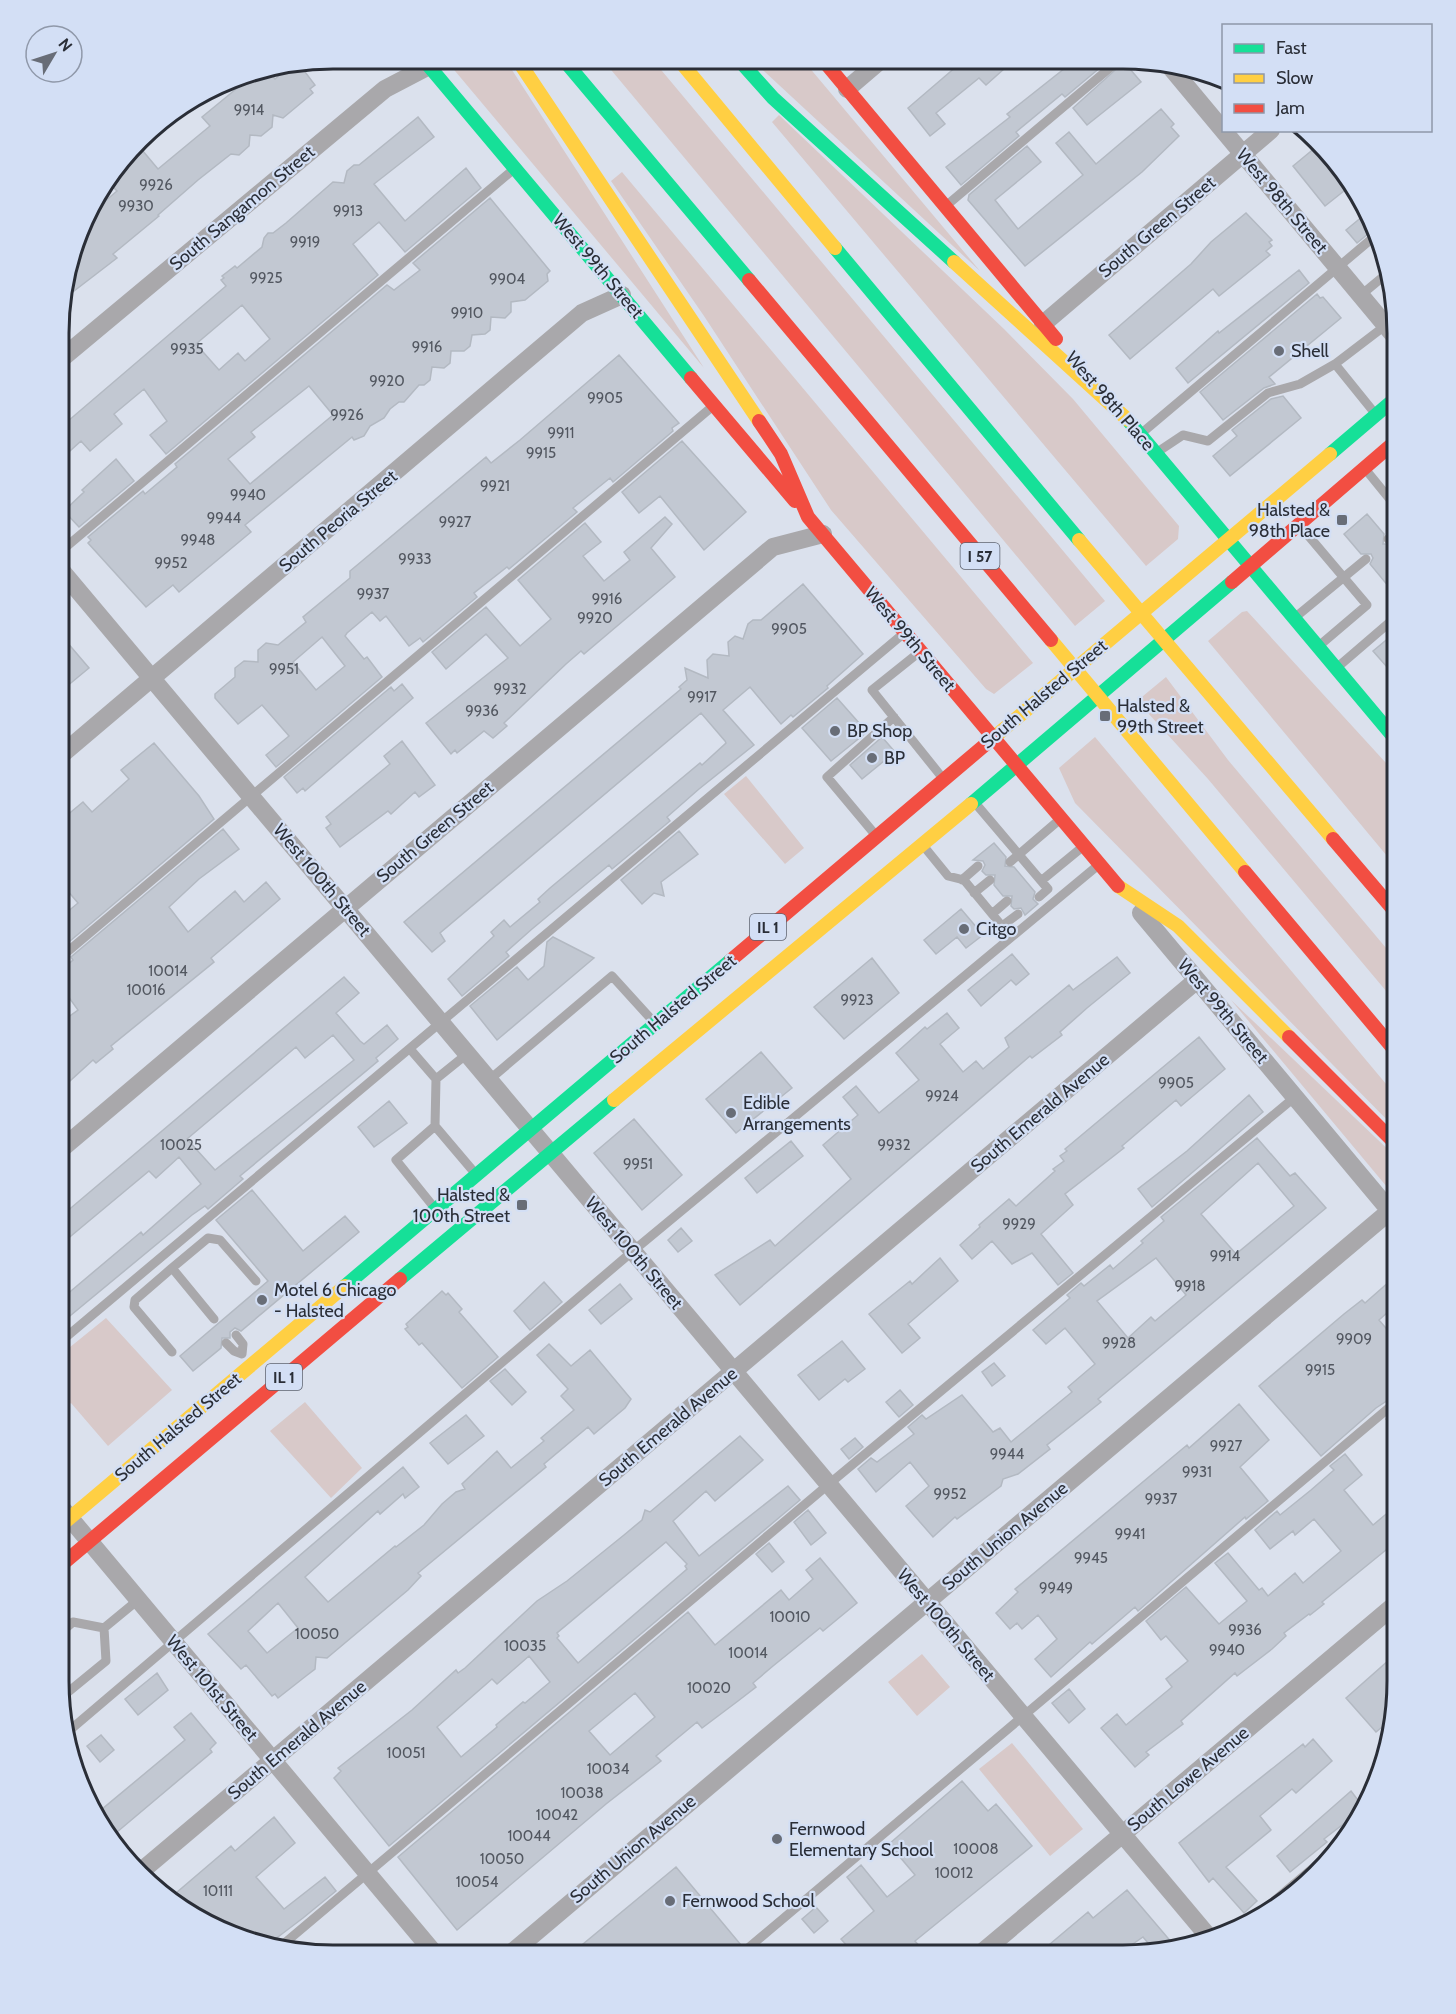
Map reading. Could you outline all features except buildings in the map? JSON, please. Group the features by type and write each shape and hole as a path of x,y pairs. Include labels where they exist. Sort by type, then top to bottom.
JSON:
{"main road":[{"name":"West 99th Street","path":"432,69 1119,886"},
{"path":"524,69 781,454 808,517"},
{"name":"I 57","path":"571,69 1387,1041"},
{"path":"686,69 987,431 1387,902"},
{"path":"747,69 781,106 1128,420"},
{"name":"West 98th Place","path":"830,69 1043,324 1141,435 1387,729"},
{"name":"South Halsted Street","path":"69,1511 247,1359 436,1209 531,1130 943,778 1387,406"},
{"name":"South Halsted Street","path":"69,1559 550,1152 1018,765 1387,449"},
{"path":"1119,886 1178,926 1387,1134"}],"street":[{"name":"South Sangamon Street","path":"69,352 385,89 415,69"},
{"path":"847,89 870,69"},
{"name":"West 98th Street","path":"1176,74 1222,129"},
{"name":"West 98th Street","path":"1225,132 1361,295 1386,321"},
{"name":"South Green Street","path":"1043,324 1270,132"},
{"name":"South Peoria Street","path":"69,748 582,314 622,295"},
{"name":"South Green Street","path":"69,1142 774,547 823,534"},
{"name":"West 100th Street","path":"69,580 1205,1932"},
{"name":"West 99th Street","path":"1119,886 1387,1207"},
{"name":"South Emerald Avenue","path":"146,1868 1197,980"},
{"name":"South Union Avenue","path":"521,1945 927,1602 1387,1221"},
{"name":"West 101st Street","path":"69,1523 89,1542 427,1945"},
{"name":"South Lowe Avenue","path":"991,1945 1387,1611"}],"lane":[{"path":"945,207 1109,69"},
{"path":"69,544 515,167"},
{"path":"1141,435 1370,240"},
{"path":"1361,295 1381,278"},
{"path":"1156,454 1183,435 1208,441 1268,393 1300,384 1387,332"},
{"path":"1335,364 1377,415"},
{"path":"69,950 715,405"},
{"path":"1365,468 1387,496"},
{"path":"1299,525 1367,606 1319,646"},
{"path":"1295,618 1366,559"},
{"path":"1336,668 1387,625"},
{"path":"69,1335 905,633"},
{"path":"921,651 872,690 943,778"},
{"path":"876,836 827,777 894,717"},
{"path":"974,802 1048,889 1039,897"},
{"path":"1010,862 1062,818"},
{"path":"999,848 1007,841"},
{"path":"922,845 948,876 962,880 1002,926 1018,914"},
{"path":"1028,883 1039,879 1084,845"},
{"path":"73,1727 174,1644 633,1251 1100,863"},
{"path":"962,880 978,866"},
{"path":"974,893 990,880"},
{"path":"992,914 1007,901"},
{"path":"489,1080 612,976 656,1024"},
{"path":"411,1049 436,1079 435,1126 477,1175"},
{"path":"436,1079 467,1054"},
{"path":"287,1941 829,1484 1295,1097"},
{"path":"435,1126 396,1160 436,1209"},
{"path":"172,1352 134,1307 135,1300 172,1268 208,1238 220,1240 256,1281"},
{"path":"172,1268 217,1322"},
{"path":"236,1335 243,1344 247,1359"},
{"path":"226,1343 234,1352 247,1359"},
{"path":"752,1945 1387,1409"},
{"path":"104,1628 138,1600"},
{"path":"69,1625 73,1622 104,1628"},
{"path":"70,1691 106,1661 104,1628"}],"shaded area":[{"path":"453,69 511,69 704,368"},
{"path":"610,69 660,69 1105,601 1075,626"},
{"path":"762,69 811,69 980,271"},
{"path":"779,115 1004,329 1073,399 1179,526 1178,539 1146,566 772,122"},
{"path":"622,172 1033,663 994,694 986,689 831,510 704,316 611,181"},
{"path":"1247,611 1387,764 1387,856 1208,641 1242,612"},
{"path":"1166,677 1228,760 1387,949 1387,992 1208,779 1137,701"},
{"path":"1095,737 1387,1085 1387,1120 1075,803 1059,768"},
{"path":"746,776 804,848 785,864 724,794"},
{"path":"1231,1000 1387,1148 1387,1187"},
{"path":"106,1318 172,1390 108,1446 71,1403 69,1405 69,1348"},
{"path":"305,1402 362,1468 331,1498 270,1431"},
{"path":"922,1654 950,1687 917,1716 888,1682"},
{"path":"1012,1743 1083,1829 1050,1856 979,1769"}],"traffic: fast":[{"path":"431,69 691,378"},
{"path":"571,69 749,280"},
{"path":"747,69 773,98 954,262"},
{"path":"835,248 1079,540"},
{"path":"1330,454 1387,406"},
{"path":"1128,420 1387,729"},
{"path":"971,804 1232,582"},
{"path":"345,1286 731,960"},
{"path":"400,1279 614,1100"}],"traffic: slow":[{"path":"524,69 759,421"},
{"path":"686,69 835,248"},
{"path":"954,262 1128,420"},
{"path":"992,739 1330,454"},
{"path":"1079,540 1333,839"},
{"path":"1051,640 1245,872"},
{"path":"614,1100 971,804"},
{"path":"1118,886 1178,926 1289,1037"},
{"path":"69,1519 345,1286"}],"traffic: jam":[{"path":"831,69 1056,339"},
{"path":"749,280 1051,640"},
{"path":"691,378 795,501"},
{"path":"759,421 781,454 808,517"},
{"path":"1232,582 1387,449"},
{"path":"808,517 1118,886"},
{"path":"731,960 992,739"},
{"path":"1333,839 1387,902"},
{"path":"1245,872 1387,1041"},
{"path":"1289,1037 1387,1135"},
{"path":"69,1559 400,1279"}],"place":[{"name":"Shell","path":"1279,351"},
{"name":"Halsted & 98th Place","path":"1342,520"},
{"name":"Halsted & 99th Street","path":"1105,716"},
{"name":"BP Shop","path":"835,731"},
{"name":"BP","path":"872,758"},
{"name":"Citgo","path":"964,929"},
{"name":"Edible Arrangements","path":"731,1113"},
{"name":"Halsted & 100th Street","path":"522,1205"},
{"name":"Motel 6 Chicago - Halsted","path":"262,1300"},
{"name":"Fernwood Elementary School","path":"777,1839"},
{"name":"Fernwood School","path":"670,1901"}]}
